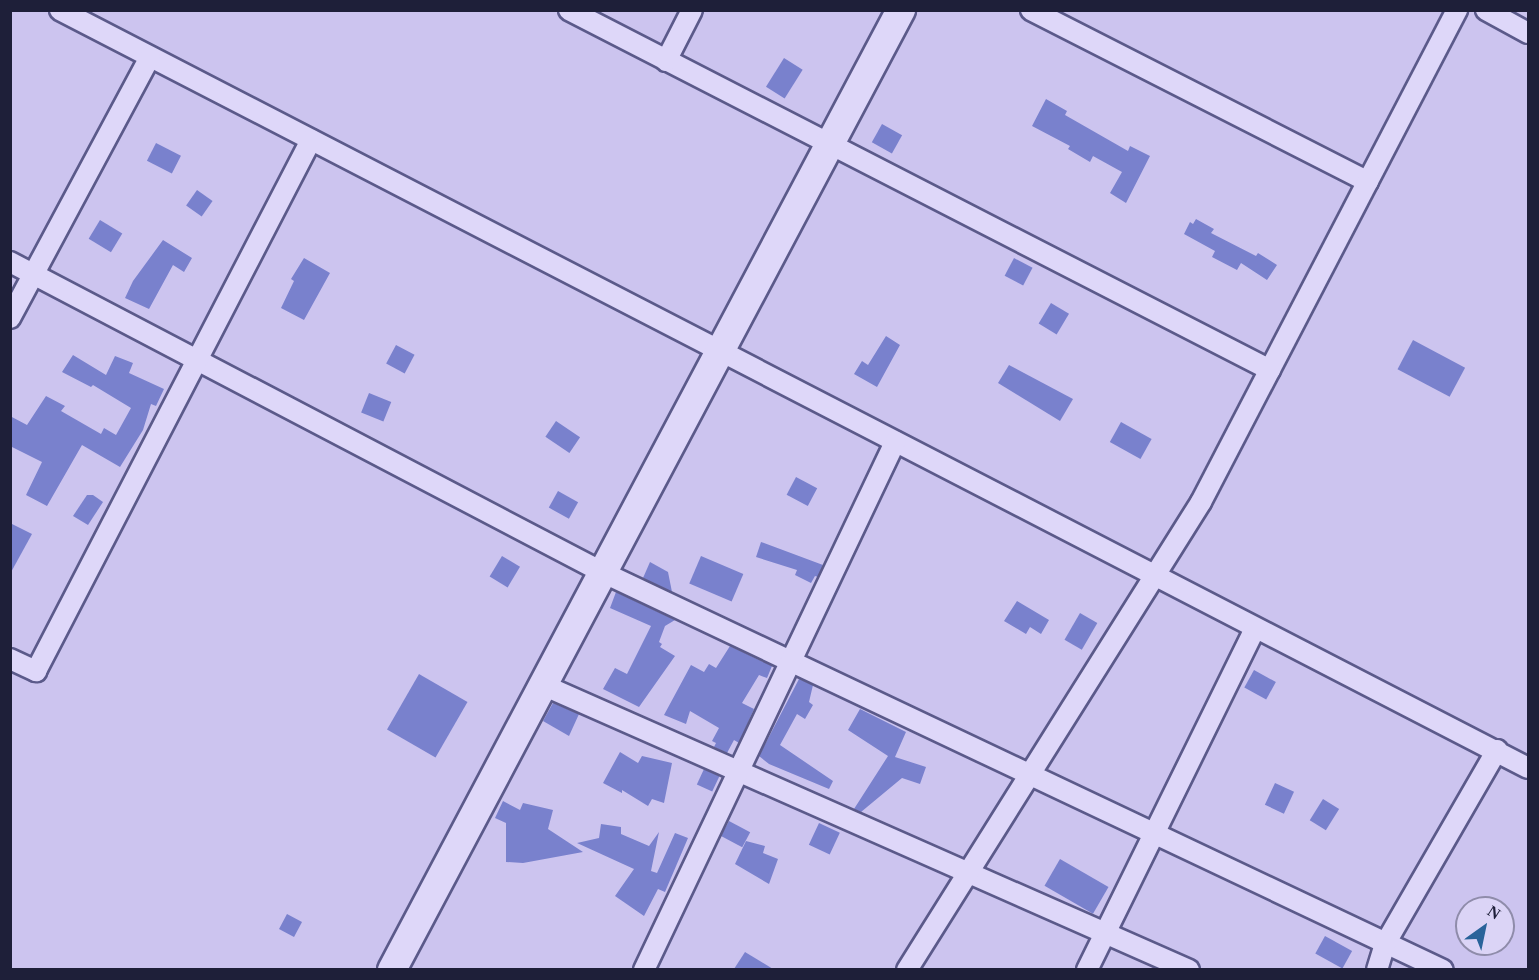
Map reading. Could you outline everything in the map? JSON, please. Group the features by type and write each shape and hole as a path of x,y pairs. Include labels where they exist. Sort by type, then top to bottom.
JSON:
{"street":[{"path":"60,10 1528,768"},
{"path":"569,10 1270,370"},
{"path":"666,61 692,10"},
{"path":"392,969 901,10"},
{"path":"1031,10 1368,183"},
{"path":"907,969 1201,502 1457,10"},
{"path":"1486,10 1528,33"},
{"path":"10,318 150,57"},
{"path":"10,658 36,671 311,140"},
{"path":"10,262 602,572 1385,944 1443,969"},
{"path":"644,969 895,442"},
{"path":"1087,969 1254,628"},
{"path":"543,685 1189,969"},
{"path":"1377,969 1385,944 1497,750"}],"building":[{"path":"784,58 803,70 785,98 766,87"},
{"path":"1046,99 1067,111 1065,115 1128,151 1130,146 1150,156 1126,203 1110,193 1122,172 1093,156 1090,162 1068,149 1070,146 1032,126"},
{"path":"882,124 902,135 892,154 872,142"},
{"path":"156,143 181,156 172,174 147,161"},
{"path":"197,190 213,201 202,216 186,206"},
{"path":"1196,219 1214,229 1211,233 1256,256 1258,253 1277,265 1267,280 1241,263 1237,270 1212,257 1215,251 1184,234 1190,222 1193,224"},
{"path":"100,220 122,233 111,252 89,239"},
{"path":"163,240 192,258 184,272 173,265 149,309 125,298 133,281"},
{"path":"304,258 330,273 304,320 281,308 294,281 291,279"},
{"path":"1014,258 1033,268 1023,286 1005,276"},
{"path":"1051,303 1069,314 1057,334 1039,324"},
{"path":"886,336 900,345 877,387 854,374 862,361 868,365"},
{"path":"1413,340 1465,368 1450,397 1398,369"},
{"path":"396,345 415,355 405,373 386,364"},
{"path":"73,355 106,375 115,356 133,363 129,373 164,389 156,406 151,404 143,430 120,467 82,445 47,506 26,495 42,462 10,446 10,416 27,425 46,396 65,406 61,411 101,434 104,428 116,435 131,408 93,385 91,387 62,372"},
{"path":"1009,365 1073,399 1060,421 998,383"},
{"path":"369,393 391,402 383,421 361,412"},
{"path":"556,421 580,437 569,453 545,437"},
{"path":"1121,422 1152,439 1140,459 1110,442"},
{"path":"796,477 817,488 808,506 787,495"},
{"path":"558,491 578,502 569,519 549,508"},
{"path":"87,495 93,495 103,502 88,525 73,516"},
{"path":"10,523 32,534 10,574"},
{"path":"761,542 823,565 818,577 815,576 811,583 795,575 797,570 756,557"},
{"path":"502,556 520,567 508,587 490,577"},
{"path":"701,556 743,574 732,602 689,584"},
{"path":"650,562 668,572 672,592 643,578"},
{"path":"616,592 675,620 665,626 659,642 662,644 660,647 675,656 639,707 603,689 615,668 627,674 651,626 610,608"},
{"path":"1017,601 1049,620 1041,634 1030,627 1026,634 1004,621"},
{"path":"1080,613 1097,623 1082,650 1064,640"},
{"path":"730,646 772,666 767,678 759,675 742,703 754,709 739,743 734,740 727,753 714,747 716,743 712,741 719,728 690,711 686,724 664,715 691,665 704,672 709,664 716,668"},
{"path":"1254,670 1276,682 1266,700 1244,687"},
{"path":"419,674 467,702 435,757 387,729"},
{"path":"799,679 813,685 809,702 813,705 805,719 797,714 780,745 833,781 829,789 769,764 759,756"},
{"path":"553,703 579,714 569,736 543,721"},
{"path":"860,709 906,732 895,757 926,767 920,784 902,778 861,812 854,809 888,756 848,730"},
{"path":"620,752 638,763 642,756 672,763 664,803 652,799 648,806 622,790 622,793 603,783"},
{"path":"704,769 719,776 712,792 697,784"},
{"path":"1275,783 1294,792 1284,814 1265,805"},
{"path":"1323,799 1339,809 1326,830 1310,820"},
{"path":"503,801 520,810 523,803 553,810 548,829 583,852 523,863 506,862 506,823 495,818"},
{"path":"729,821 750,832 742,847 721,836"},
{"path":"819,823 840,833 830,854 809,845"},
{"path":"601,824 621,827 621,834 649,846 659,832 651,871 657,873 675,833 688,838 665,892 658,889 644,916 615,896 634,869 577,843 599,838"},
{"path":"746,841 765,846 763,853 778,859 769,884 735,864"},
{"path":"1060,859 1108,887 1093,914 1044,886"},
{"path":"287,914 302,922 294,937 279,929"},
{"path":"1325,936 1352,951 1342,969 1315,953"},
{"path":"745,952 773,969 734,969"}]}
